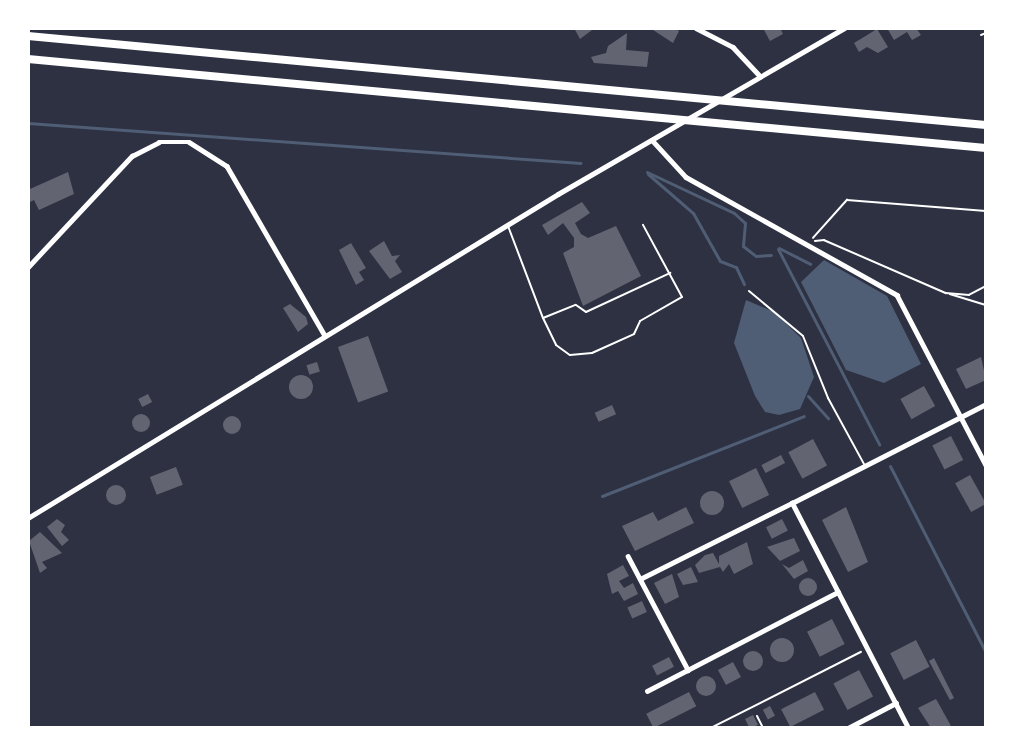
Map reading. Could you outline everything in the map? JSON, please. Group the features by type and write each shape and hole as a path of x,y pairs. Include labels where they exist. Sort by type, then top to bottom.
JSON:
{"highway":[{"path":"28,36 986,125"},
{"path":"28,59 986,148"}],"street":[{"path":"696,28 733,47 759,74"},
{"path":"28,518 759,74 844,28"},
{"path":"652,140 686,177 809,243 897,295 986,465"},
{"path":"28,267 142,149 169,141 189,142 227,166 325,336"},
{"path":"640,579 986,404"},
{"path":"792,503 908,728"},
{"path":"628,556 687,670"},
{"path":"647,691 838,592"},
{"path":"848,728 896,703"}],"lane":[{"path":"981,35 986,33"},
{"path":"508,226 543,318 556,345 570,355 592,353 634,334 640,321 682,297 643,225"},
{"path":"543,318 576,304 586,312 669,273"},
{"path":"749,291 803,336 828,398 865,466"},
{"path":"757,716 763,728"}],"path":[{"path":"809,243 847,200 986,211"},
{"path":"809,243 824,240 946,293 986,305"},
{"path":"946,293 969,295 986,286"},
{"path":"711,728 867,649"}],"water":[{"path":"824,260 887,296 921,364 884,383 846,370 801,282"},
{"path":"746,300 774,312 801,338 814,377 800,409 779,415 765,412 755,396 734,343"}],"building":[{"path":"574,28 591,28 592,30 580,39"},
{"path":"650,28 674,28 679,31 673,43"},
{"path":"763,28 780,28 783,34 770,41"},
{"path":"887,28 916,28 921,35 912,40 907,32 894,40"},
{"path":"877,29 888,47 878,53 867,47 859,52 854,43"},
{"path":"627,33 626,50 649,52 647,67 594,63 591,57 606,53 608,46"},
{"path":"68,172 74,194 39,210 34,200 28,203 30,189"},
{"path":"582,202 590,213 575,223 581,234 588,238 616,226 641,276 583,306 563,253 574,247 574,238 563,223 548,235 542,225"},
{"path":"384,241 392,256 400,255 395,261 402,272 390,279 369,251"},
{"path":"351,243 366,268 359,272 364,280 356,285 339,250"},
{"path":"290,304 306,317 308,324 298,332 283,308"},
{"path":"368,336 388,391 358,402 338,347"},
{"path":"981,357 986,380 966,389 956,369"},
{"path":"317,362 320,372 309,375 306,365"},
{"path":"301,375 306,376 312,382 312,392 306,398 301,399 296,398 290,392 289,387 290,382 296,376"},
{"path":"924,386 935,406 912,419 900,399"},
{"path":"148,394 152,402 142,407 138,399"},
{"path":"612,405 616,414 599,422 595,413"},
{"path":"137,414 145,414 150,419 148,430 137,432 132,427 132,419"},
{"path":"232,416 238,419 241,425 238,431 232,434 226,431 223,425 226,419"},
{"path":"951,436 963,460 945,470 932,446"},
{"path":"813,439 827,465 802,479 788,452"},
{"path":"781,455 785,463 765,473 761,465"},
{"path":"176,467 183,485 157,495 150,477"},
{"path":"756,468 769,495 742,508 729,481"},
{"path":"970,475 986,504 971,512 955,483"},
{"path":"116,485 123,488 126,495 123,502 116,505 109,502 106,495 109,488"},
{"path":"712,491 717,492 723,498 723,508 717,514 712,515 707,514 701,508 700,503 701,498 707,492"},
{"path":"686,507 694,523 635,551 622,526 653,512 658,521"},
{"path":"846,507 868,562 848,572 822,520"},
{"path":"57,519 65,525 61,532 69,540 62,546 47,527"},
{"path":"782,519 788,531 772,539 766,527"},
{"path":"40,532 62,553 42,562 47,568 40,573 29,541"},
{"path":"794,538 800,551 780,561 767,547"},
{"path":"747,542 753,564 734,574 729,564 723,572 720,567 699,573 695,565 705,555 713,553 719,564 719,556"},
{"path":"803,560 808,571 794,579 782,564 789,568"},
{"path":"623,565 629,576 619,581 624,588 633,583 638,594 624,601 618,591 612,594 607,574"},
{"path":"691,567 698,582 683,585 677,574"},
{"path":"672,574 679,597 665,604 654,583"},
{"path":"808,578 814,581 817,587 814,593 808,596 802,593 799,587 802,581"},
{"path":"642,601 647,612 632,618 627,608"},
{"path":"832,619 845,644 820,657 807,632"},
{"path":"782,638 787,639 793,645 793,655 787,661 782,662 777,661 771,655 770,650 771,645 777,639"},
{"path":"916,640 930,667 904,680 890,653"},
{"path":"753,651 760,654 763,661 760,668 753,671 746,668 743,661 746,654"},
{"path":"669,657 674,667 657,675 652,666"},
{"path":"934,658 954,698 950,700 929,661"},
{"path":"733,662 741,677 726,685 718,670"},
{"path":"859,670 873,696 847,710 833,684"},
{"path":"706,676 713,679 716,686 713,693 706,696 699,693 696,686 699,679"},
{"path":"689,692 696,706 654,728 646,714"},
{"path":"815,692 824,710 790,727 781,709"},
{"path":"936,699 951,728 931,728 918,708"},
{"path":"770,706 775,716 768,719 763,710"},
{"path":"753,715 758,725 750,728 745,719"}],"waterway":[{"path":"28,123 581,163"},
{"path":"647,172 734,213 745,223 743,246 756,256 771,255"},
{"path":"648,174 693,213 720,261 736,267 744,284"},
{"path":"779,248 810,264"},
{"path":"778,249 879,444"},
{"path":"808,396 828,418"},
{"path":"602,496 804,416"},
{"path":"890,466 986,653"}]}
